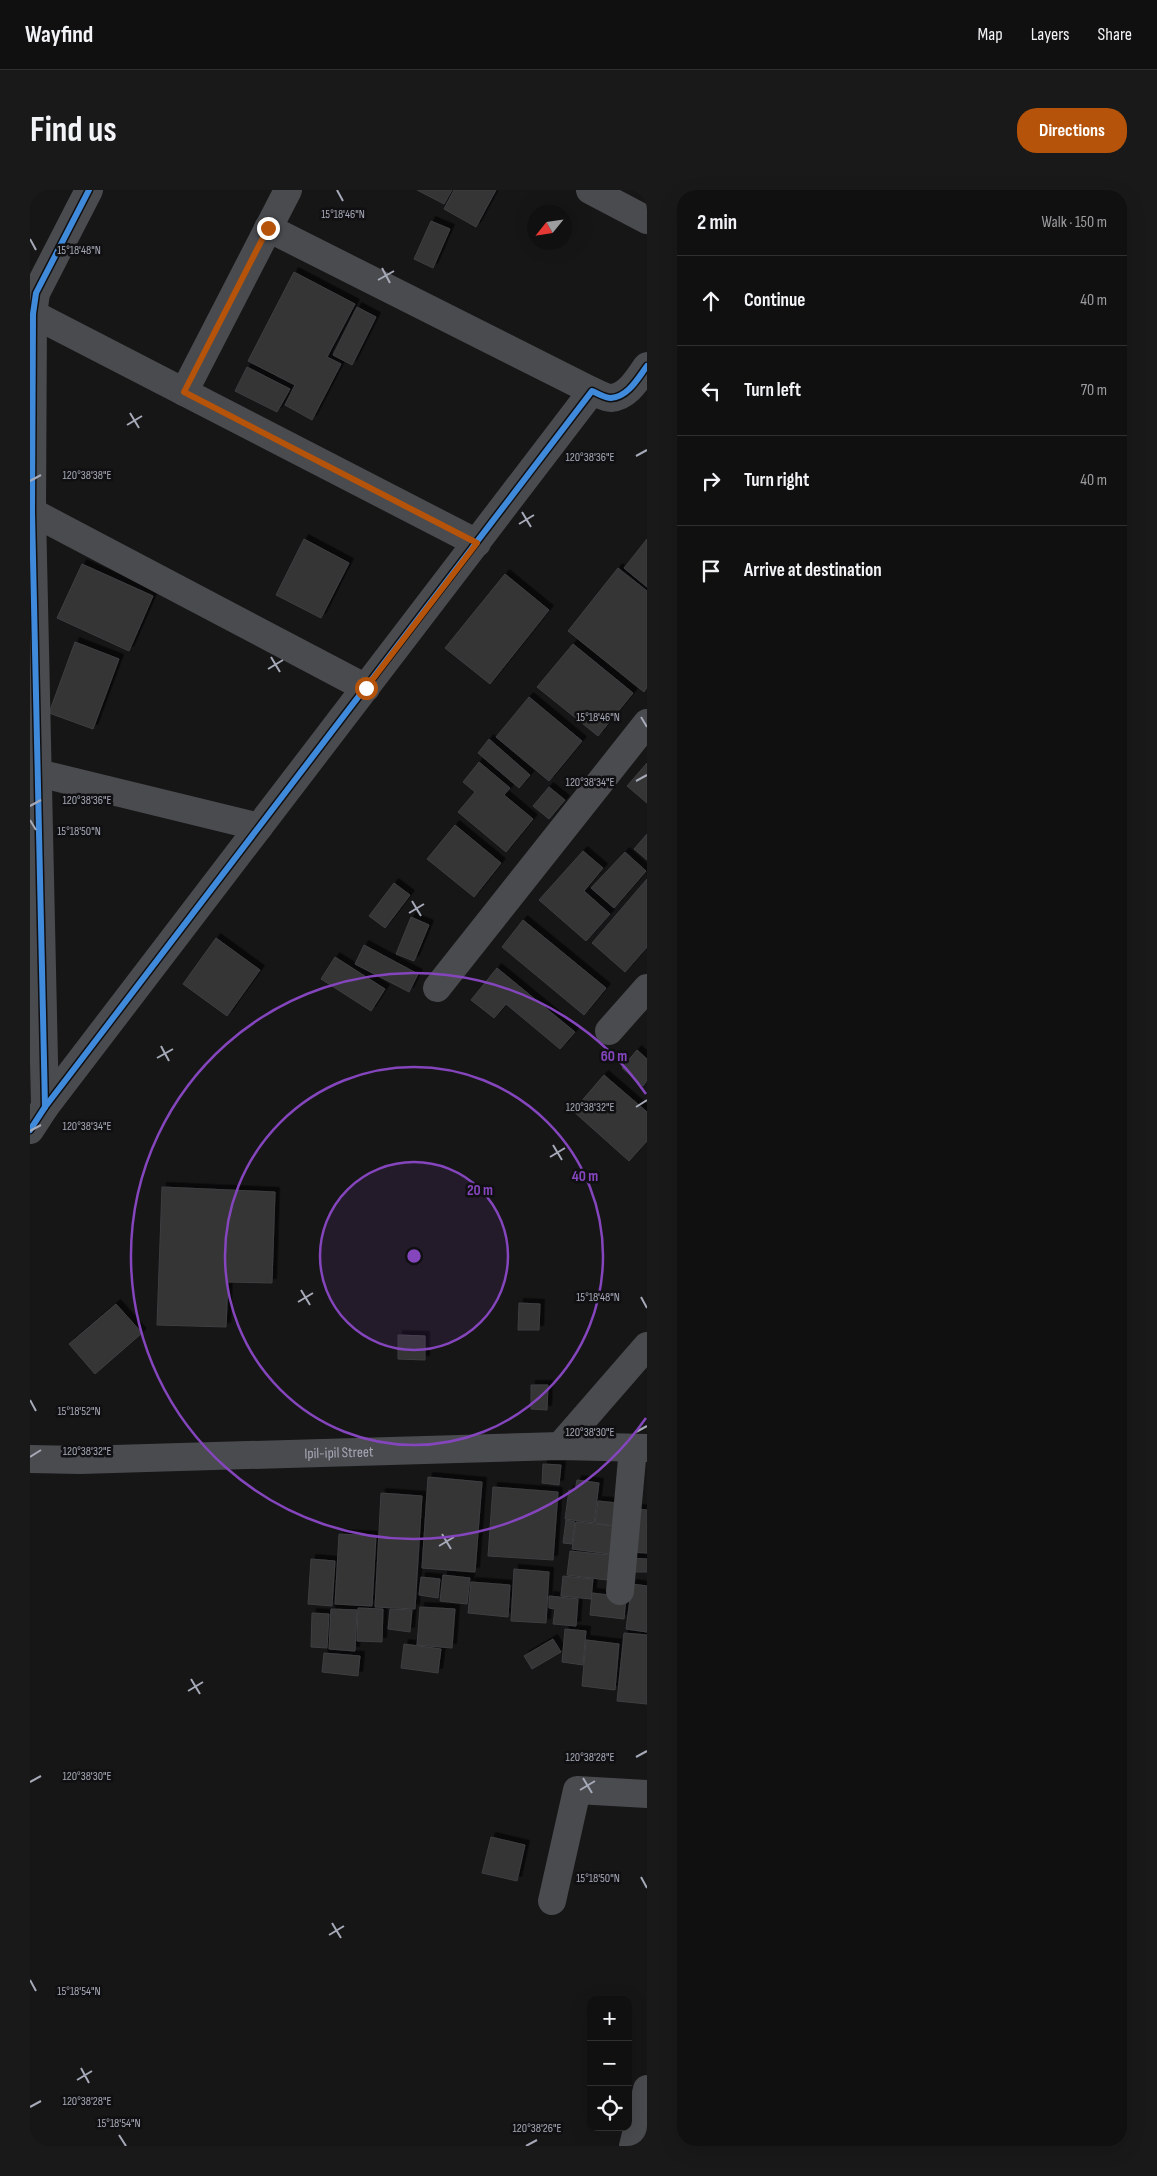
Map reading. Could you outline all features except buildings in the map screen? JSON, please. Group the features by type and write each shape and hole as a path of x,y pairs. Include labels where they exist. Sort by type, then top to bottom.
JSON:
{"street":[{"path":"45,1108 32,512 31,362 33,314 36,293 89,190"},
{"path":"184,392 288,190"},
{"path":"590,190 647,220"},
{"path":"268,228 592,391 610,398 622,394 630,388 647,366"},
{"path":"33,314 477,543"},
{"path":"30,1130 592,391"},
{"path":"32,512 366,688"},
{"path":"437,988 647,723"},
{"path":"38,773 259,827"},
{"path":"609,1031 647,988"},
{"path":"560,1446 647,1346"},
{"name":"Ipil-ipil Street","path":"30,1459 80,1460 560,1446 640,1448"},
{"path":"620,1591 640,1448"},
{"path":"552,1901 577,1790 647,1794"},
{"path":"633,2146 647,2089"}],"cycle path":[{"path":"45,1107 32,512 33,314 36,293 89,190"},
{"path":"30,1130 45,1107 592,391 609,398 617,397 632,386 647,366"}],"route":[{"path":"268,228 184,392 477,543 366,688"}]}
